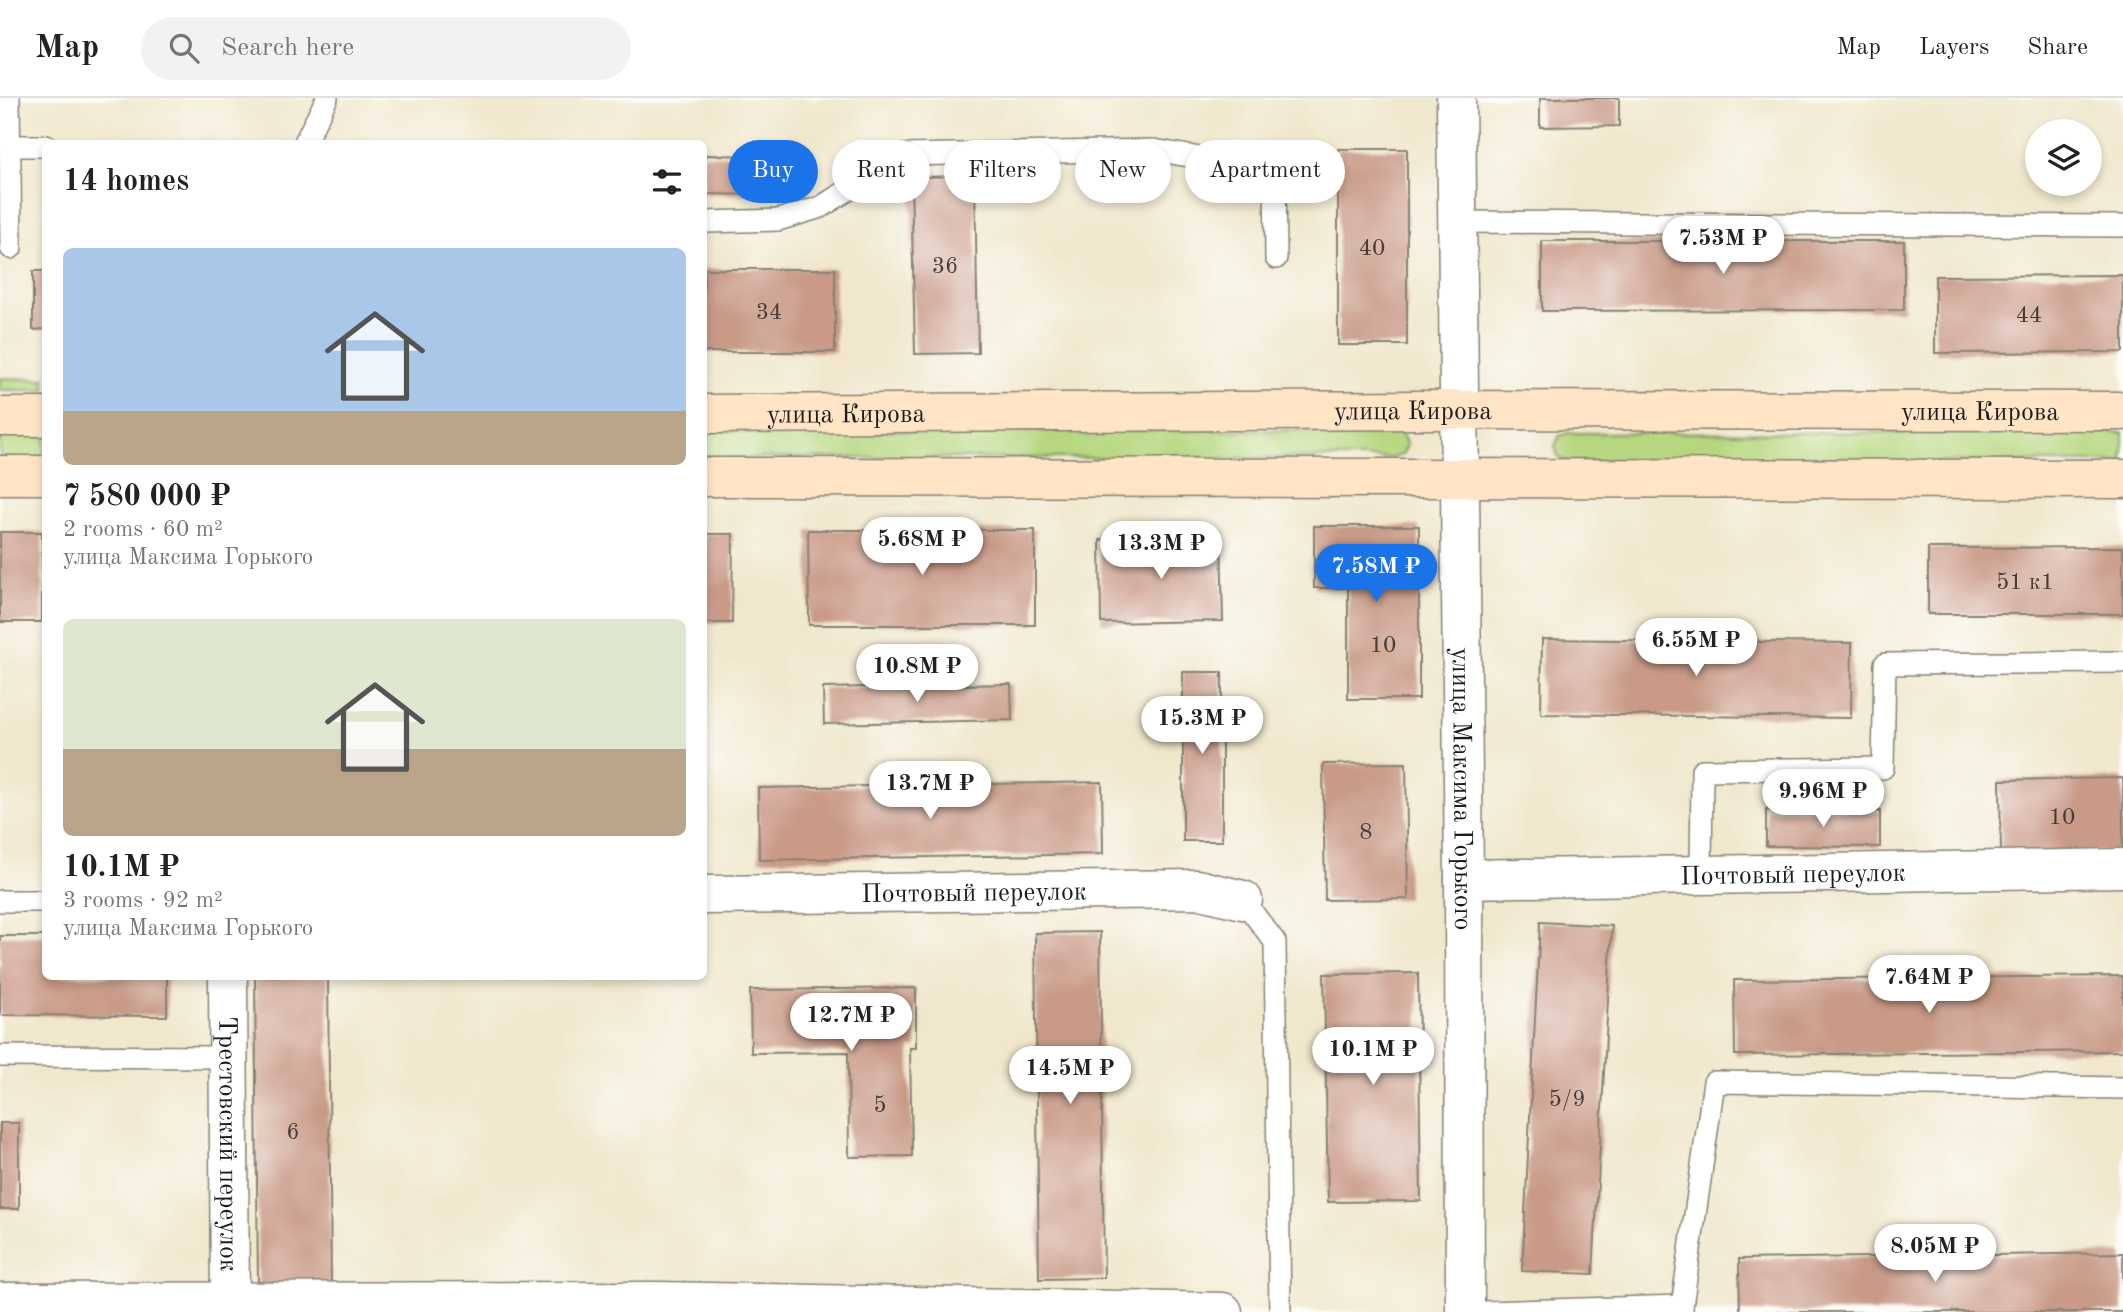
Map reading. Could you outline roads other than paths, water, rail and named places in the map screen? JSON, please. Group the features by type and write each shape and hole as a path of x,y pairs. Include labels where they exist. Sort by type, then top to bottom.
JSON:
{"main road":[{"name":"улица Кирова","path":"707,414 1459,410 2123,411"},
{"path":"0,417 42,417"},
{"path":"0,475 42,475"},
{"path":"707,477 2123,479"}],"street":[{"name":"улица Максима Горького","path":"1456,98 1464,879 1465,1312"},
{"name":"Почтовый переулок","path":"1464,879 2123,868"},
{"name":"Почтовый переулок","path":"707,895 1197,889 1243,900"},
{"name":"Трестовский переулок","path":"228,980 230,1306"},
{"path":"0,1302 230,1306 1223,1312"}],"lane":[{"path":"9,98 11,248"},
{"path":"306,140 327,98"},
{"path":"10,146 42,146"},
{"path":"707,222 778,220 821,207 903,155 1154,150 1275,171 1276,258"},
{"path":"1457,222 2123,226"},
{"path":"1701,876 1702,771 1883,768 1885,664 2123,662"},
{"path":"1243,900 1275,942 1280,1312"},
{"path":"0,901 42,901"},
{"path":"0,1056 229,1057"},
{"path":"1483,1312 1682,1309 1714,1082 2123,1087"}]}
